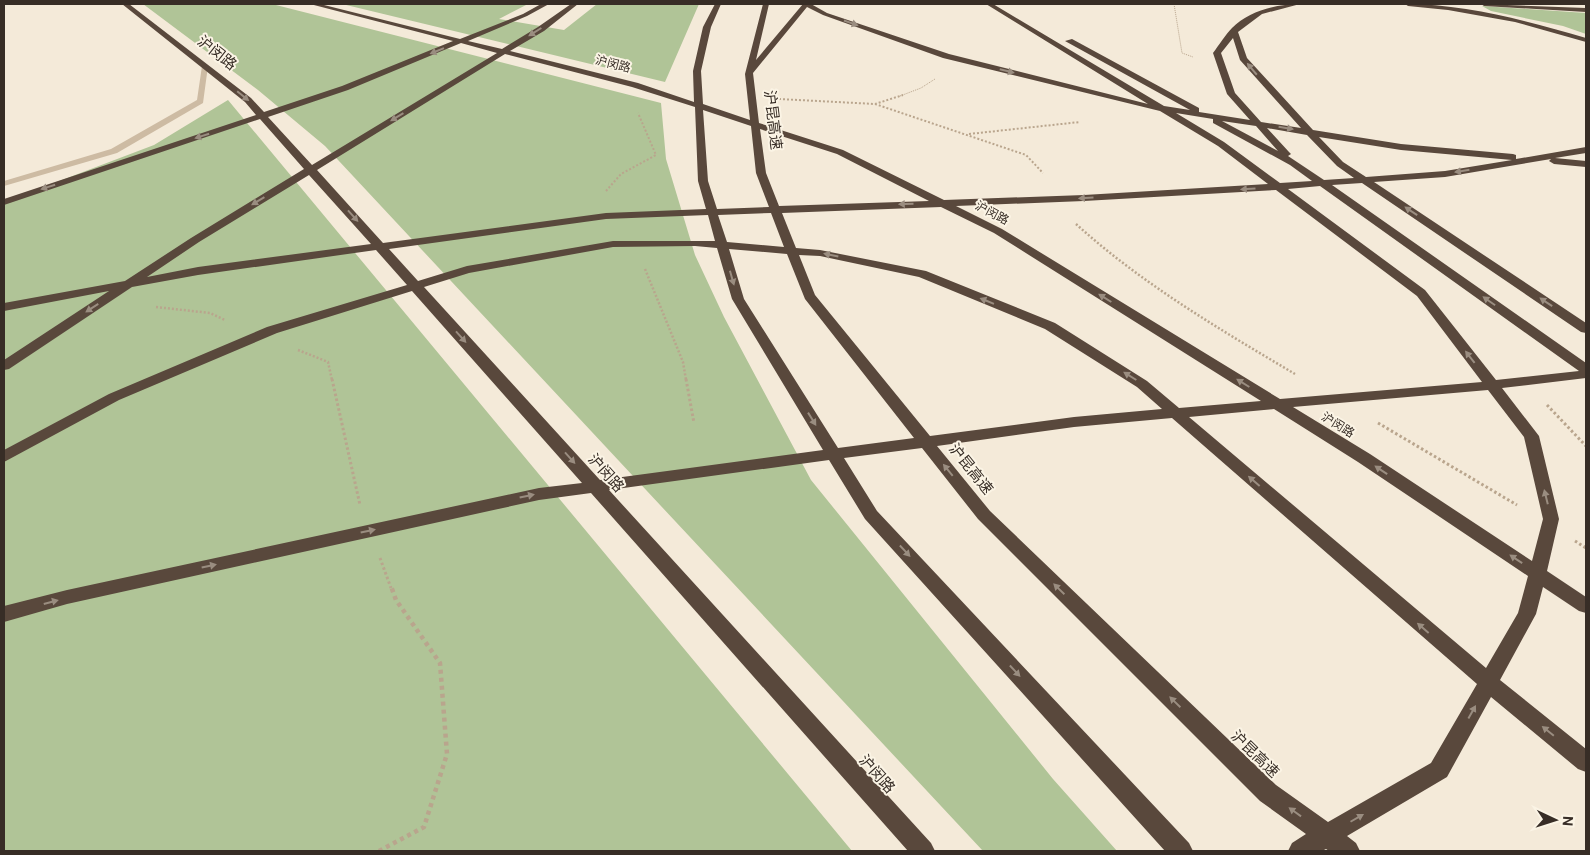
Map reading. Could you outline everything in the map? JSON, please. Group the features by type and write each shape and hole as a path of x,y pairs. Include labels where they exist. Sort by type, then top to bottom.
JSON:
{"highway":[{"name":"沪闵路","path":"125,4 248,100 923,851"},
{"name":"沪闵路","path":"313,4 635,85 840,152 998,232 1364,458 1586,606"},
{"path":"4,202 345,88 525,15 546,4"},
{"path":"4,366 195,240 540,29 575,4"},
{"name":"沪昆高速","path":"766,4 749,74 761,173 809,296 984,515 1268,793 1348,851"},
{"path":"749,74 807,4 825,14 946,56 1141,105 1401,147 1586,164"},
{"path":"989,4 1221,144 1421,293 1531,436 1551,519 1527,614 1440,770 1300,851"},
{"path":"997,4 1293,162 1586,369"},
{"path":"1293,162 1231,94 1217,53 1234,30 1254,15 1278,6 1297,4"},
{"path":"1408,4 1448,8 1516,20 1586,40"},
{"path":"1484,4 1586,10"},
{"path":"715,6 707,27 697,71 704,181 738,299 871,515 1181,851"},
{"path":"1234,30 1243,58 1268,88 1340,164 1586,328"},
{"path":"1510,163 1586,143"},
{"path":"4,307 198,271 606,216 1084,198 1244,189 1445,174 1586,150"},
{"path":"4,457 114,397 272,330 467,270 613,244 695,243 820,253 922,274 1050,326 1142,384 1454,654 1586,762"},
{"path":"4,614 68,597 539,494 1074,422 1526,382 1586,374"}],"street":[{"path":"4,184 114,151 183,111 200,101 205,66"}],"path":[{"path":"1174,4 1182,53 1201,60"},
{"path":"875,104 921,88 935,79"},
{"path":"780,99 875,104 1026,155 1048,179"},
{"path":"968,134 1080,122"},
{"path":"1072,220 1109,254 1234,338 1302,378"},
{"path":"151,306 210,313 228,321"},
{"path":"292,347 328,362 360,507"},
{"path":"1546,405 1586,446"},
{"path":"1370,418 1522,508"},
{"path":"1570,538 1586,548"},
{"path":"378,554 396,600 440,663 447,754 424,827 379,851"}],"green space":[{"path":"143,4 272,4 661,103 666,159 695,255 724,317 811,480 1053,779 1117,851 983,851 325,146 258,90"},
{"path":"342,4 528,4 499,19 564,30 597,4 699,4 665,82"},
{"path":"1482,6 1586,13 1586,34 1563,26 1491,11"},
{"path":"228,100 852,851 4,851 4,202 154,145"}]}
